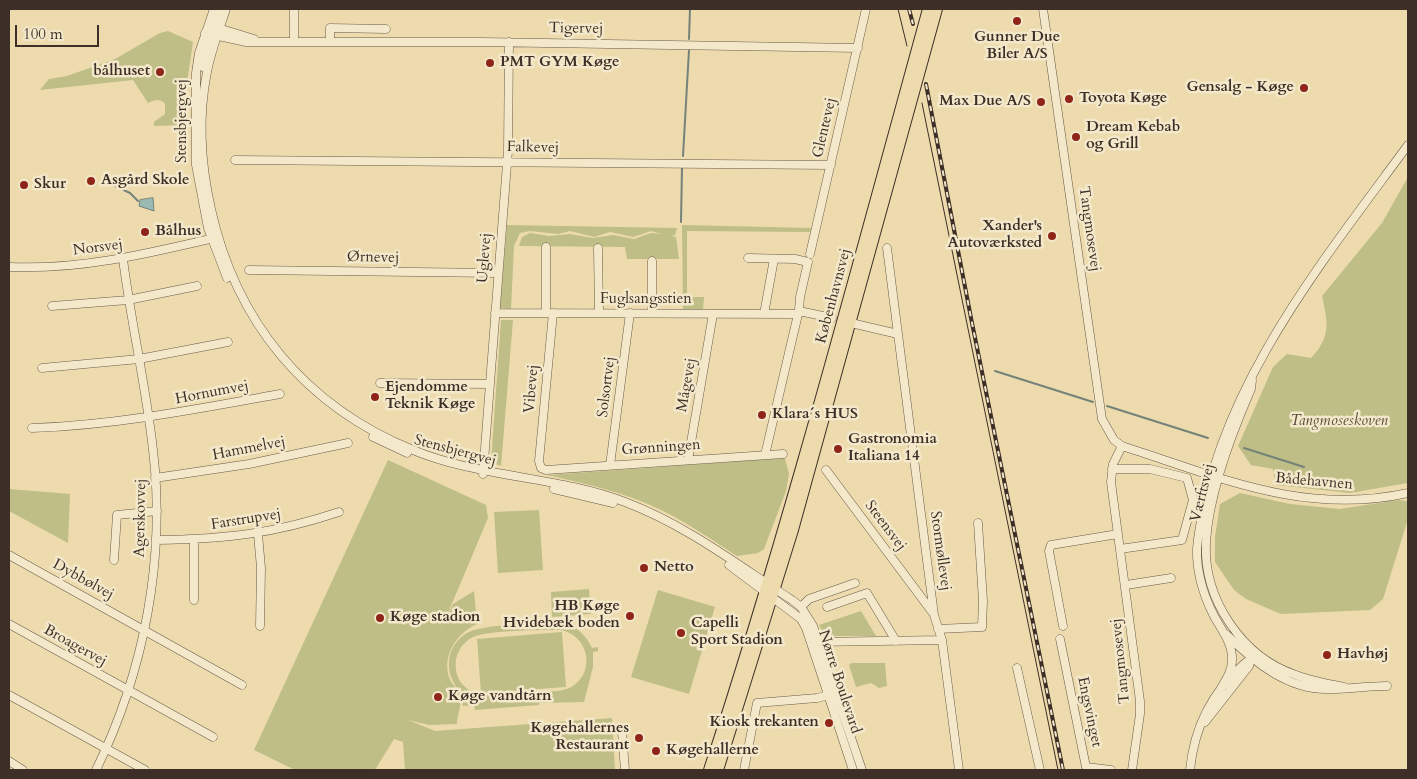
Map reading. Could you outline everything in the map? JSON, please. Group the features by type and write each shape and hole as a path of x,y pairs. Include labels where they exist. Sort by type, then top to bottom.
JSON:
{"main road":[{"name":"Københavnsvej","path":"709,770 814,425 928,9"},
{"name":"Københavnsvej","path":"718,770 775,594 852,323 937,9"}],"street":[{"name":"Stensbjergvej","path":"214,9 204,96 204,164 214,238"},
{"name":"Stensbjergvej","path":"220,9 196,73 196,165 214,238 253,318 269,341 313,388 340,410 385,438 414,451 483,472 621,505 662,522 775,594"},
{"name":"Stensbjergvej","path":"212,31 226,9"},
{"path":"294,9 294,41"},
{"name":"Glentevej","path":"765,455 866,9"},
{"name":"Tangmosevej","path":"1043,9 1102,419 1114,440 1122,446 1112,469 1111,482 1126,585 1140,714 1132,770"},
{"path":"330,41 330,28 386,29"},
{"name":"Tigervej","path":"212,31 246,42 509,42 858,48"},
{"name":"Uglevej","path":"483,472 506,161 509,42"},
{"name":"Værftsvej","path":"1190,770 1202,717 1230,673 1232,660 1224,632 1206,599 1198,564 1199,532 1231,417 1240,397 1252,380 1273,340 1316,271 1408,145"},
{"name":"Falkevej","path":"235,160 831,164"},
{"name":"Norsvej","path":"9,267 78,265 122,259 214,238"},
{"name":"Vibevej","path":"540,468 549,313 546,247"},
{"path":"598,248 599,313"},
{"name":"Stormøllevej","path":"887,248 934,615 942,640 959,770"},
{"path":"748,258 809,258"},
{"name":"Agerskovvej","path":"96,770 129,691 144,629 153,576 156,540 156,478 149,418 122,259"},
{"path":"764,314 774,259"},
{"path":"652,261 652,313"},
{"name":"Ørnevej","path":"249,270 498,273"},
{"path":"52,306 128,300 197,286"},
{"name":"Fuglsangsstien","path":"495,313 798,313 829,315"},
{"name":"Solsortvej","path":"610,465 630,313"},
{"name":"Mågevej","path":"688,460 713,314"},
{"path":"852,323 898,334"},
{"path":"42,368 139,359 228,342"},
{"path":"380,383 490,384"},
{"name":"Hornumvej","path":"32,428 77,426 149,418 280,394"},
{"name":"Hammelvej","path":"156,478 249,464 348,443"},
{"path":"1122,446 1216,476"},
{"name":"Grønningen","path":"540,468 546,470 783,454"},
{"path":"1112,469 1150,469 1187,478 1193,500 1182,540 1120,549"},
{"name":"Steensvej","path":"826,470 934,615"},
{"name":"Værftsvej","path":"1216,476 1206,544 1212,588 1222,611 1254,656"},
{"name":"Bådehavnen","path":"1216,476 1270,493 1321,500 1358,500 1408,493"},
{"path":"114,560 117,515 157,511"},
{"name":"Farstrupvej","path":"156,540 194,540 258,534 313,521 339,512"},
{"path":"938,629 982,627 983,601 978,523"},
{"path":"258,534 261,568 260,626"},
{"path":"1063,626 1049,551 1050,545 1118,534"},
{"path":"194,540 194,600"},
{"name":"Dybbølvej","path":"9,555 242,685"},
{"path":"1126,585 1171,578"},
{"path":"801,607 809,599 855,583"},
{"path":"827,607 867,593 896,641"},
{"name":"Nørre Boulevard","path":"775,594 801,607 809,618 853,770"},
{"name":"Nørre Boulevard","path":"775,594 801,620 815,642"},
{"path":"922,599 932,594"},
{"name":"Broagervej","path":"9,624 213,737"},
{"name":"Værftsvej","path":"1224,632 1254,656"},
{"name":"Engsvinget","path":"1060,639 1086,767 1111,770"},
{"path":"815,642 942,640"},
{"path":"1254,656 1274,673 1313,688 1387,686"},
{"name":"Værftsvej","path":"1221,688 1245,662 1254,656"},
{"name":"Værftsvej","path":"1197,735 1215,707 1249,666 1254,656"},
{"path":"1017,668 1040,770"},
{"path":"744,770 757,703 817,698 832,694"},
{"name":"Nørre Boulevard","path":"832,694 862,770"},
{"path":"9,695 145,770"},
{"path":"622,732 625,770"},
{"path":"9,761 23,770"}],"green space":[{"path":"168,31 193,42 186,89 185,125 154,126 154,122 165,114 165,104 157,100 148,103 133,80 40,90 49,79 67,76 115,59 160,33"},
{"name":"Tangmoseskoven","path":"1408,177 1408,483 1350,493 1276,485 1273,469 1251,465 1238,446 1273,367 1287,354 1311,358 1322,343 1326,329 1326,314 1322,296 1382,223"},
{"path":"507,225 677,228 675,235 671,236 676,237 679,259 627,259 625,247 519,246 522,237 530,233 549,236 570,234 593,238 613,235 634,239 651,233 661,234 651,231 633,237 610,232 594,237 570,231 558,234 530,231 520,233 514,246 511,309 500,308"},
{"path":"682,225 811,228 810,232 687,231 687,297 704,297 703,310 683,310"},
{"path":"501,320 513,320 501,466 491,462"},
{"path":"785,458 789,474 786,491 764,549 758,553 737,556 681,520 633,498 547,475"},
{"name":"Køge stadion","path":"388,460 486,505 488,518 440,632 453,604 474,591 477,624 463,633 458,639 453,646 448,661 449,677 461,697 457,724 429,725 408,720 435,731 612,718 615,770 405,770 403,742 394,739 375,770 295,770 254,750"},
{"path":"9,489 70,494 68,543 9,511"},
{"path":"1240,493 1290,504 1340,509 1398,500 1407,501 1408,519 1383,599 1370,610 1281,614 1246,599 1234,590 1215,562 1215,537 1220,504"},
{"path":"539,510 543,570 498,573 494,512"},
{"path":"589,589 591,614 552,617 551,592"},
{"path":"658,590 715,607 689,694 631,677"},
{"path":"861,611 876,636 825,636 819,625"},
{"name":"Køge stadion","path":"561,623 576,629 592,648 598,647 598,651 593,652 593,667 584,702 539,703 539,705 475,710 474,705 463,706 462,699 449,670 449,658 452,649 461,638 469,632 488,627 514,624","holes":["529,630 561,630 572,635 580,642 585,652 586,662 584,672 579,681 570,688 558,691 480,695 464,686 458,678 457,655 462,646 473,637 491,633"]},
{"path":"562,632 566,687 481,693 477,639"},
{"path":"852,663 885,663 887,686 879,688 871,683 856,687 849,665"}],"water":[{"path":"153,198 154,211 139,206 140,200"}],"waterway":[{"path":"689,39 690,9"},
{"path":"683,156 689,50"},
{"path":"681,222 682,167"},
{"path":"113,185 130,193 138,201"},
{"path":"995,371 1093,402"},
{"path":"1107,406 1208,438"},
{"path":"1244,448 1304,467"}],"tram line":[{"path":"898,9 907,46"},
{"path":"922,103 1058,770"}],"railway":[{"path":"909,9 913,24"},
{"path":"926,84 971,318 1063,770"}],"place":[{"name":"Gunner Due Biler A/S","path":"1017,21"},
{"name":"PMT GYM Køge","path":"490,63"},
{"name":"bålhuset","path":"160,72"},
{"name":"Gensalg - Køge","path":"1304,88"},
{"name":"Toyota Køge","path":"1069,99"},
{"name":"Max Due A/S","path":"1041,102"},
{"name":"Dream Kebab og Grill","path":"1076,137"},
{"name":"Asgård Skole","path":"91,181"},
{"name":"Skur","path":"24,185"},
{"name":"Bålhus","path":"145,232"},
{"name":"Xander's Autoværksted","path":"1052,236"},
{"name":"Ejendomme Teknik Køge","path":"375,397"},
{"name":"Klara´s HUS","path":"762,415"},
{"name":"Gastronomia Italiana 14","path":"838,449"},
{"name":"Netto","path":"644,568"},
{"name":"HB Køge Hvidebæk boden","path":"630,616"},
{"name":"Køge stadion","path":"380,618"},
{"name":"Capelli Sport Stadion","path":"681,633"},
{"name":"Havhøj","path":"1327,655"},
{"name":"Køge vandtårn","path":"438,697"},
{"name":"Kiosk trekanten","path":"829,723"},
{"name":"Køgehallernes Restaurant","path":"639,738"},
{"name":"Køgehallerne","path":"656,751"}]}
